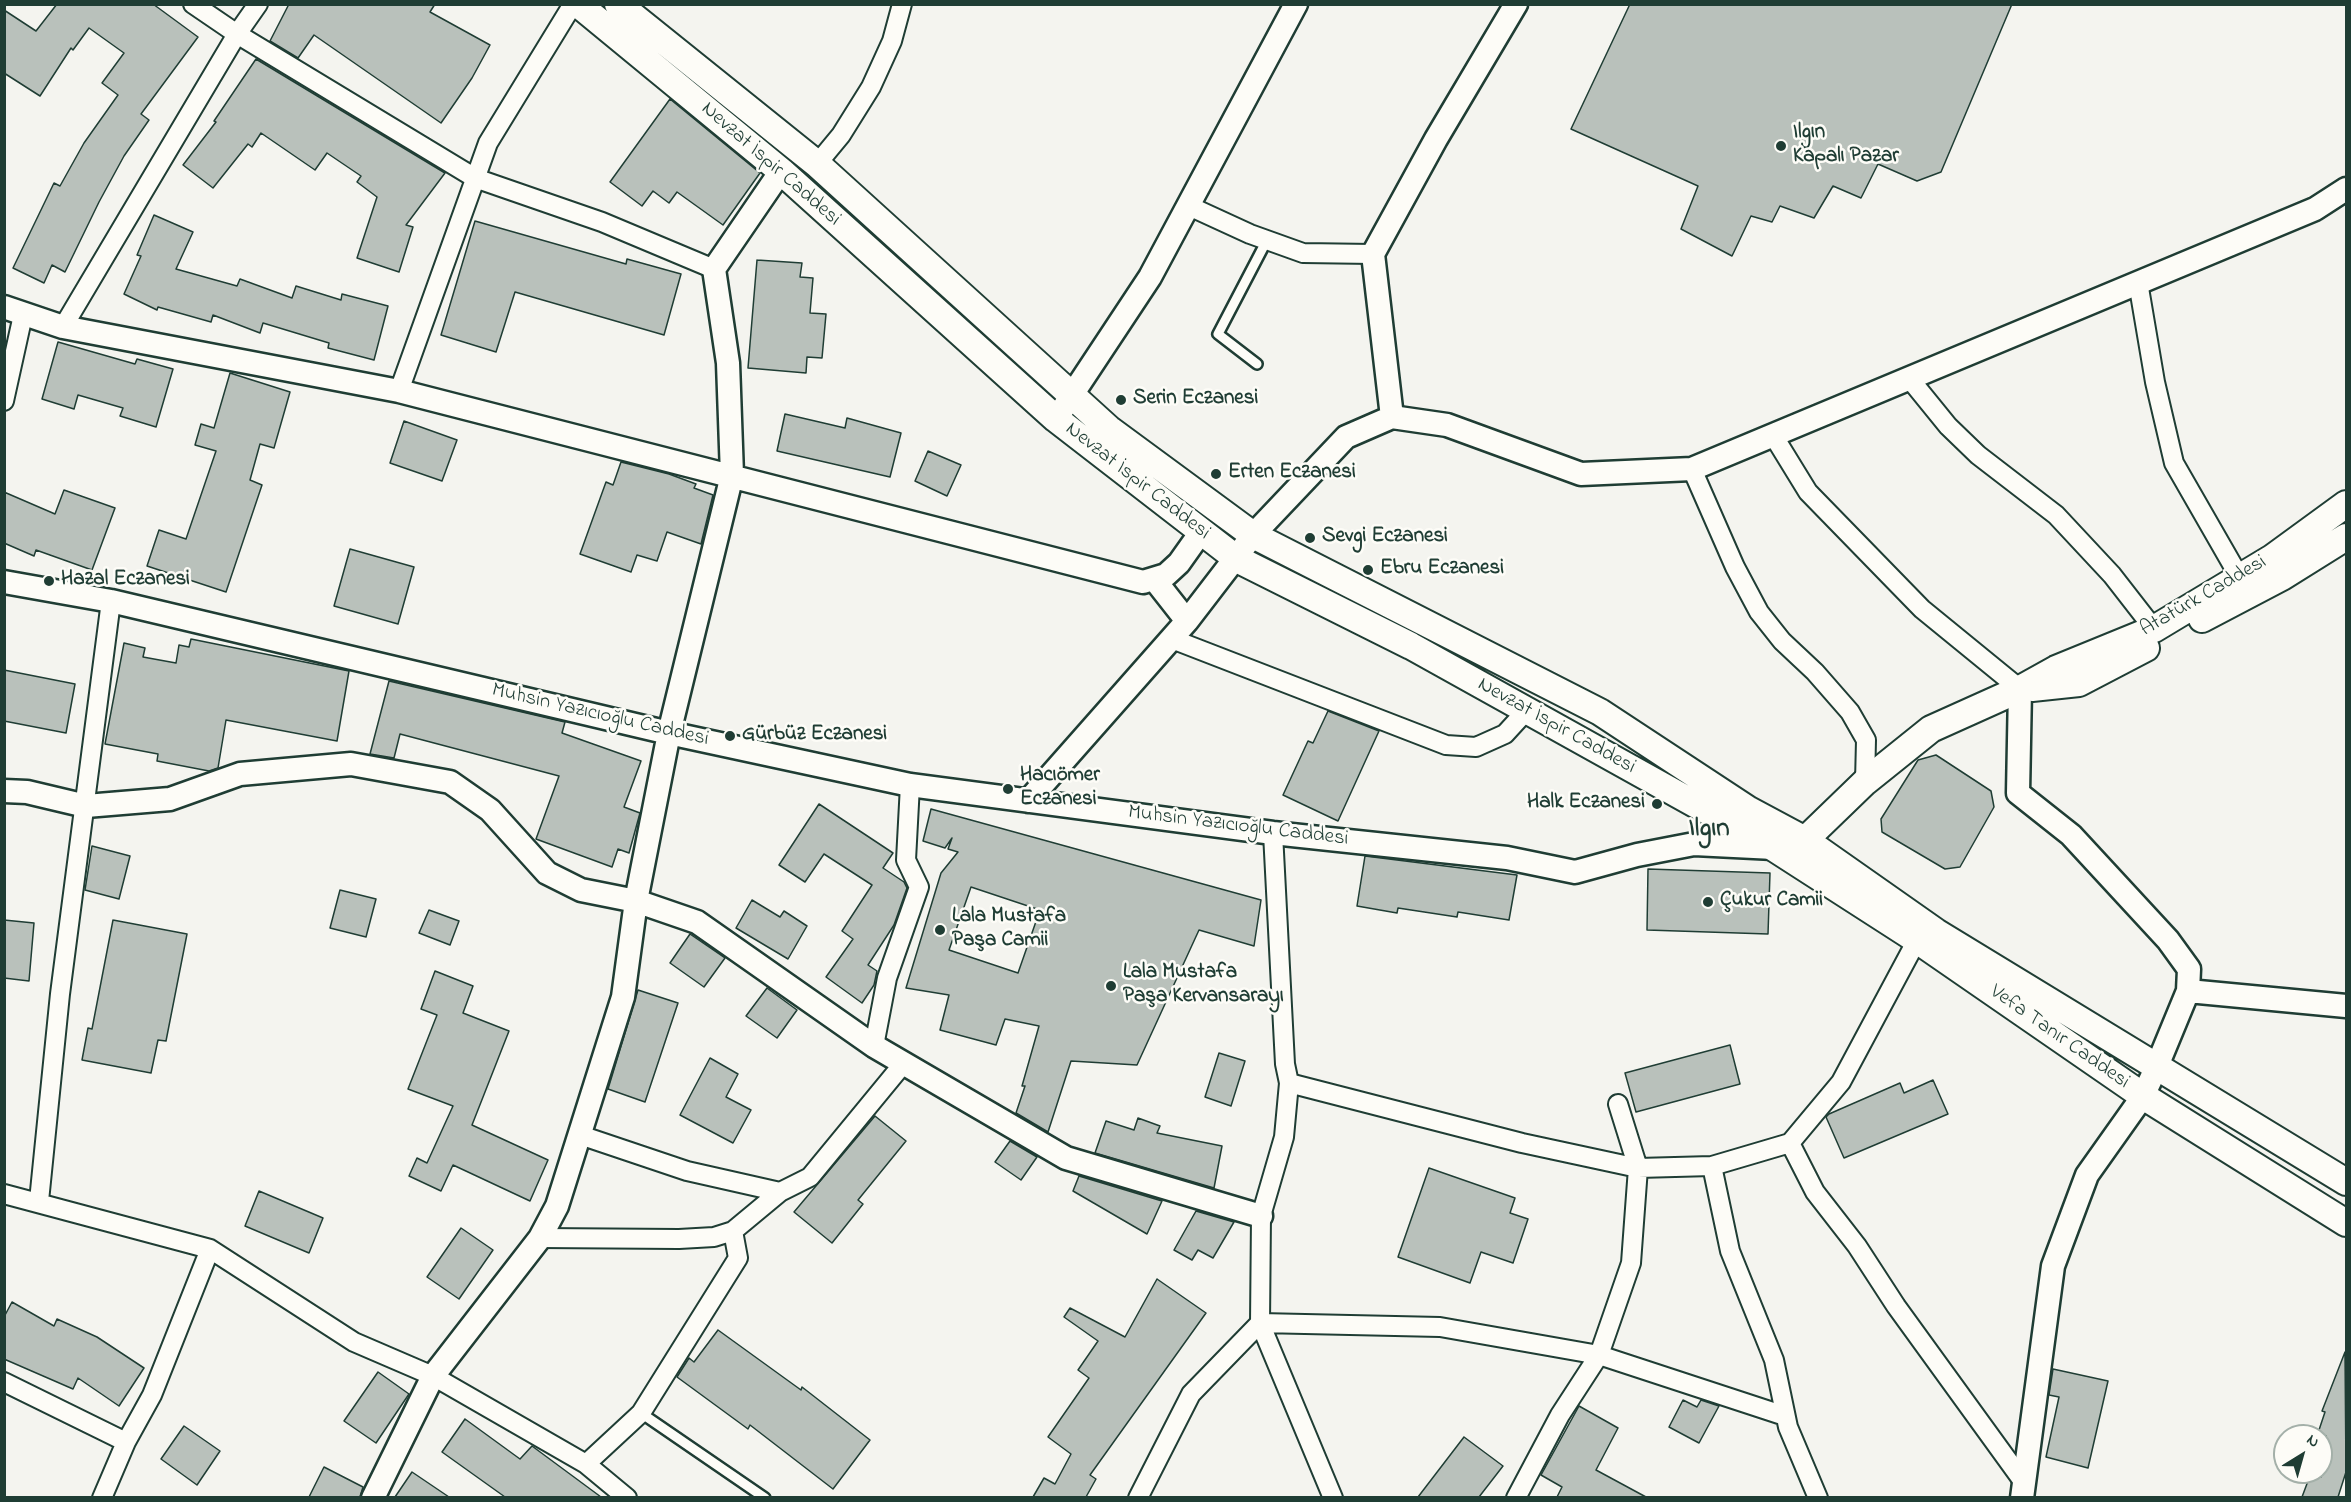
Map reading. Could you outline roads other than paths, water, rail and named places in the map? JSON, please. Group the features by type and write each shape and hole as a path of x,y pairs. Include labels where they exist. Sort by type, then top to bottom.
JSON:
{"main road":[{"name":"Nevzat İspir Caddesi","path":"578,4 781,171 1056,419 1236,559 1411,646 1774,848"},
{"name":"Nevzat İspir Caddesi","path":"618,4 817,164 1109,429 1253,535 1600,712 1749,810 1805,840"},
{"name":"Atatürk Caddesi","path":"1805,840 1865,782 1931,729 2020,689 2056,669 2154,630 2240,578 2346,504"},
{"name":"Atatürk Caddesi","path":"2020,689 2079,683 2282,577 2346,537"},
{"name":"Vefa Tanır Caddesi","path":"1805,840 1936,932 2346,1182"},
{"name":"Vefa Tanır Caddesi","path":"1774,848 1917,940 2143,1096 2346,1223"}],"street":[{"path":"193,4 237,34 474,178 602,222 714,269"},
{"path":"63,327 237,34 258,4"},
{"path":"399,391 488,143 573,4"},
{"path":"817,164 841,135 872,87 892,41 902,4"},
{"path":"1056,419 1150,277 1296,4"},
{"path":"1392,417 1373,254 1436,139 1516,4"},
{"path":"373,1497 433,1376 540,1238 557,1206 623,997 636,901 669,733 732,475 728,363 714,269 781,171"},
{"path":"1028,801 1172,639 1253,535 1346,437 1392,417 1447,425 1581,474 1692,469 2315,209 2346,189"},
{"path":"1189,206 1303,253 1373,254"},
{"path":"2138,282 2155,382 2174,463 2240,578"},
{"path":"4,401 14,311 63,327 399,391 1143,582 1166,575 1179,563 1201,532"},
{"path":"1910,378 1948,426 1978,455 2056,515 2112,574 2154,630"},
{"path":"1773,435 1808,492 1840,525 1922,609 2020,689 2018,793 2071,835 2168,940 2189,969 2188,991 2157,1066 2143,1096 2087,1175 2053,1266 2024,1491"},
{"path":"1692,469 1735,567 1758,612 1782,641 1815,672 1850,712 1866,740 1865,782"},
{"path":"1154,579 1187,621"},
{"name":"Muhsin Yazıcıoğlu Caddesi","path":"4,582 111,600 669,733 910,785 1273,833 1507,858 1575,872 1637,855 1694,844 1774,848 1805,840"},
{"path":"39,1201 60,994 111,600"},
{"path":"1172,639 1446,745 1476,747 1505,734 1527,710"},
{"path":"4,791 27,792 86,806 170,799 240,774 351,764 450,782 490,810 547,873 581,890 636,901 697,922 874,1046 1066,1158 1261,1216"},
{"path":"874,1046 887,978 919,887 906,860 910,785"},
{"path":"1273,833 1284,1064 1288,1083 1284,1137 1261,1216 1260,1323 1333,1497"},
{"path":"1288,1083 1522,1143 1638,1168 1712,1166 1790,1143 1841,1082 1917,940"},
{"path":"2188,991 2346,1006"},
{"path":"540,1238 679,1239 714,1236 733,1231 780,1192 810,1177 903,1064"},
{"path":"1516,1497 1560,1415 1599,1355 1631,1263 1638,1168 1618,1104"},
{"path":"580,1135 687,1171 780,1192"},
{"path":"1790,1143 1815,1192 1857,1246 2024,1491"},
{"path":"1712,1166 1730,1251 1774,1360 1785,1416 1805,1471 1818,1497"},
{"path":"4,1194 39,1201 210,1249 354,1342 433,1376 586,1464 627,1497"},
{"path":"586,1464 641,1413 738,1258 733,1231"},
{"path":"102,1497 126,1442 152,1395 210,1249"},
{"path":"1138,1497 1191,1394 1260,1323 1440,1328 1599,1355 1785,1416"},
{"path":"4,1382 126,1442"}],"lane":[{"path":"1257,364 1218,334 1267,240"},
{"path":"641,1413 765,1497"}],"place":[{"name":"Ilgın Kapalı Pazar","path":"1781,146"},
{"name":"Serin Eczanesi","path":"1121,400"},
{"name":"Erten Eczanesi","path":"1216,474"},
{"name":"Sevgi Eczanesi","path":"1310,538"},
{"name":"Ebru Eczanesi","path":"1368,570"},
{"name":"Hazal Eczanesi","path":"49,581"},
{"name":"Gürbüz Eczanesi","path":"730,736"},
{"name":"Hacıömer Eczanesi","path":"1008,789"},
{"name":"Halk Eczanesi","path":"1657,804"},
{"name":"Çukur Camii","path":"1708,902"},
{"name":"Lala Mustafa Paşa Camii","path":"940,930"},
{"name":"Lala Mustafa Paşa Kervansarayı","path":"1111,986"}],"district":[{"name":"Ilgın","path":"1709,831"}]}
